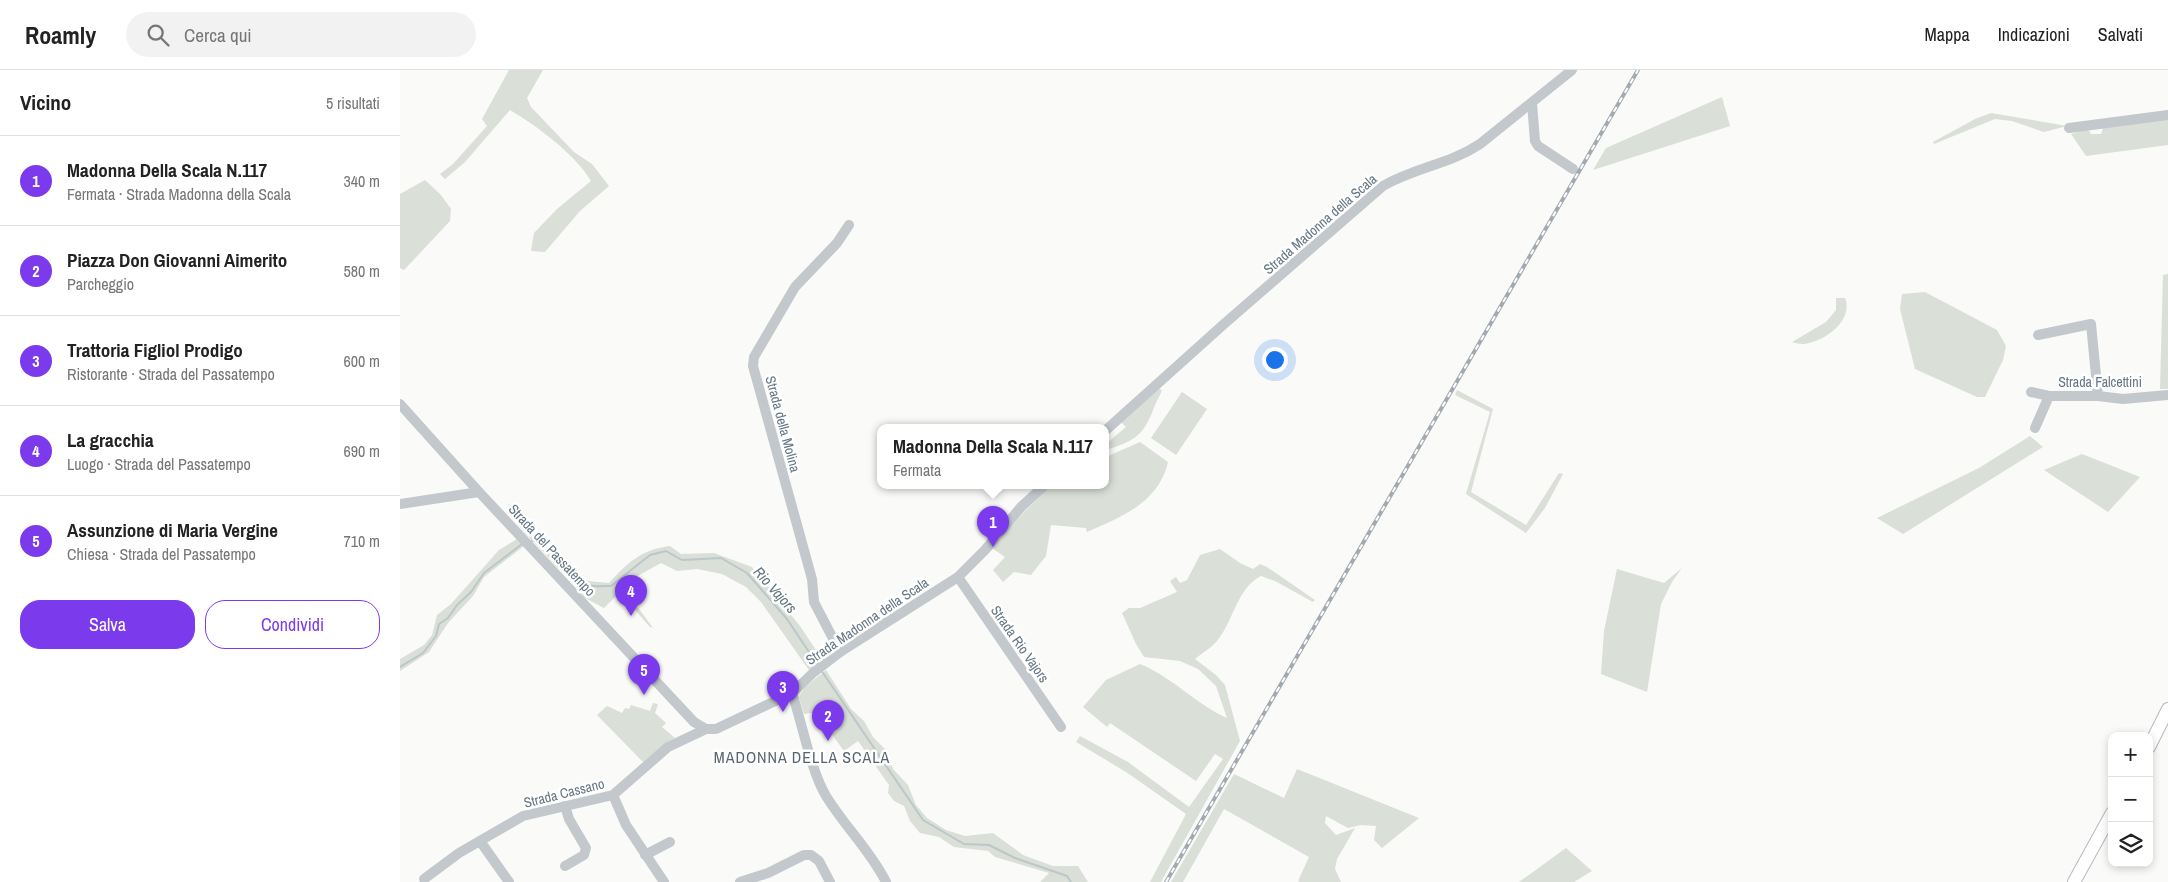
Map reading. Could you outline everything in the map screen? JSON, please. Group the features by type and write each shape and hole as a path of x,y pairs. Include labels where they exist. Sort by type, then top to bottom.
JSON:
{"main road":[{"path":"2153,738 2168,709"},
{"path":"2074,882 2108,820"}],"street":[{"name":"Strada Madonna della Scala","path":"1109,427 1224,324 1384,186 1398,177 1448,162 1466,153 1572,70"},
{"path":"1532,103 1535,141 1538,146 1573,169"},
{"path":"2069,128 2168,115"},
{"name":"Strada della Molina","path":"840,652 814,602 812,578 753,366 754,357 795,287 836,243 849,225"},
{"path":"2038,335 2091,324 2098,396"},
{"name":"Strada Falcettini","path":"2031,392 2049,396 2098,396 2122,399 2168,395"},
{"path":"2035,428 2049,396"},
{"name":"Strada del Passatempo","path":"400,404 479,492 694,722 706,729"},
{"name":"Strada Madonna della Scala","path":"792,694 814,672 840,652 958,577 985,550 1021,507 1041,489"},
{"path":"400,504 479,492"},
{"name":"Strada Rio Vajors","path":"958,577 1061,727"},
{"path":"706,729 716,728 792,694 817,777 825,795 843,821 869,851 883,881"},
{"name":"Strada Cassano","path":"424,879 441,865 522,816 613,795 668,747 706,729"},
{"path":"613,795 626,825 664,882"},
{"path":"565,806 569,819 586,848 584,855 565,866"},
{"path":"480,841 509,882"},
{"path":"645,855 670,842"},
{"path":"740,882 768,873 804,855 811,855 819,861 830,882"}],"shaded area":[{"path":"509,70 543,70 527,98 531,107 574,152 592,164 609,186 580,211 545,252 531,251 534,233 557,209 591,181 575,161 543,132 510,110 465,162 445,179 440,174 453,164 487,126 482,119"},
{"path":"1722,97 1730,126 1593,170 1606,148"},
{"path":"1991,113 2067,126 2044,132 2012,121 1995,119 1934,144 1933,142 1975,119"},
{"path":"2168,119 2168,145 2086,156 2071,134 2088,129 2091,134 2101,134 2104,126"},
{"path":"425,180 441,195 451,209 450,221 404,270 400,268 400,194"},
{"path":"2168,274 2168,389 2160,389 2163,275"},
{"path":"1925,292 1997,330 2006,346 2003,360 1985,397 1977,397 1915,369 1900,309 1902,294"},
{"path":"1836,298 1845,298 1847,306 1841,322 1836,328 1820,339 1811,342 1803,344 1792,342 1826,322 1836,310"},
{"path":"1157,388 1162,390 1143,430 1125,443 1109,449 1109,441 1126,427 1120,421"},
{"path":"1457,390 1493,409 1471,492 1526,525 1559,473 1563,474 1545,508 1526,533 1466,494 1490,412 1455,395"},
{"path":"1182,392 1207,409 1176,455 1151,438"},
{"path":"2030,436 2043,447 1903,534 1877,518 1979,468"},
{"path":"1140,442 1168,462 1163,476 1148,498 1126,514 1087,532 1086,528 1051,525 1046,556 1031,575 1014,572 1003,582 993,570 1005,557 992,548 1048,489 1109,489 1109,456"},
{"path":"2082,454 2140,477 2108,512 2044,470"},
{"path":"517,524 531,528 550,546 572,573 588,581 609,583 636,558 651,550 670,546 681,554 714,553 752,567 800,626 822,659 809,670 761,602 746,587 722,574 697,569 677,571 661,563 625,583 626,591 653,628 621,594 616,596 604,608 583,597 581,584 557,567"},
{"path":"517,539 524,546 484,577 473,596 448,623 429,652 400,671 400,659 424,645 432,635 437,615 451,604 499,550"},
{"path":"1220,549 1240,563 1253,569 1260,564 1267,567 1315,600 1313,602 1275,581 1261,576 1246,589 1217,641 1195,659 1216,675 1225,685 1240,741 1161,882 1150,882 1186,814 1126,772 1076,742 1080,736 1128,762 1189,807 1223,759 1215,754 1196,781 1110,723 1107,727 1083,707 1106,680 1140,664 1152,669 1227,718 1216,686 1198,669 1180,661 1144,657 1122,613 1129,608 1140,608 1177,592 1170,581 1176,577 1180,583 1187,580 1200,555"},
{"path":"1682,568 1672,582 1661,604 1647,692 1601,674 1604,631 1617,569 1664,583"},
{"path":"826,670 851,709 864,721 873,737 886,750 893,769 908,785 916,805 927,818 946,830 965,836 993,833 1023,855 1053,866 1078,866 1088,882 1040,882 1049,873 995,857 988,851 954,847 939,837 920,833 910,821 904,806 894,801 888,793 889,785 858,741 844,751 823,722 837,712 832,703 818,716 811,713 804,714 799,698 804,688"},
{"path":"653,703 658,704 655,713 666,723 662,727 675,738 643,762 597,715 607,706 622,713 625,708 629,709 631,705 650,711"},
{"path":"1297,769 1419,818 1382,848 1374,840 1376,826 1361,825 1348,828 1326,816 1325,823 1336,835 1355,828 1337,859 1335,869 1341,882 1300,882 1298,881 1309,857 1224,809 1183,882 1171,882 1234,774 1284,798"},
{"path":"1566,848 1592,871 1574,882 1519,882"}],"waterway":[{"name":"Rio Vajors","path":"529,541 545,546 579,581 593,586 611,586 650,555 666,551 682,560 721,558 747,573 787,619 817,664"},
{"name":"Rio Vajors","path":"400,667 423,653 436,636 439,624 448,618 457,605 471,592 484,573 522,544"},
{"name":"Rio Vajors","path":"821,670 923,820 964,844 989,845 1015,858 1067,876 1071,882"}],"railway":[{"path":"1166,882 1638,70"}],"place":[{"name":"Madonna Della Scala N.117","path":"993,547"},
{"name":"La gracchia","path":"631,616"},
{"name":"Assunzione di Maria Vergine","path":"644,695"},
{"name":"Trattoria Figliol Prodigo","path":"783,712"},
{"name":"Piazza Don Giovanni Aimerito","path":"828,741"}],"district":[{"name":"MADONNA DELLA SCALA","path":"802,757"}]}
